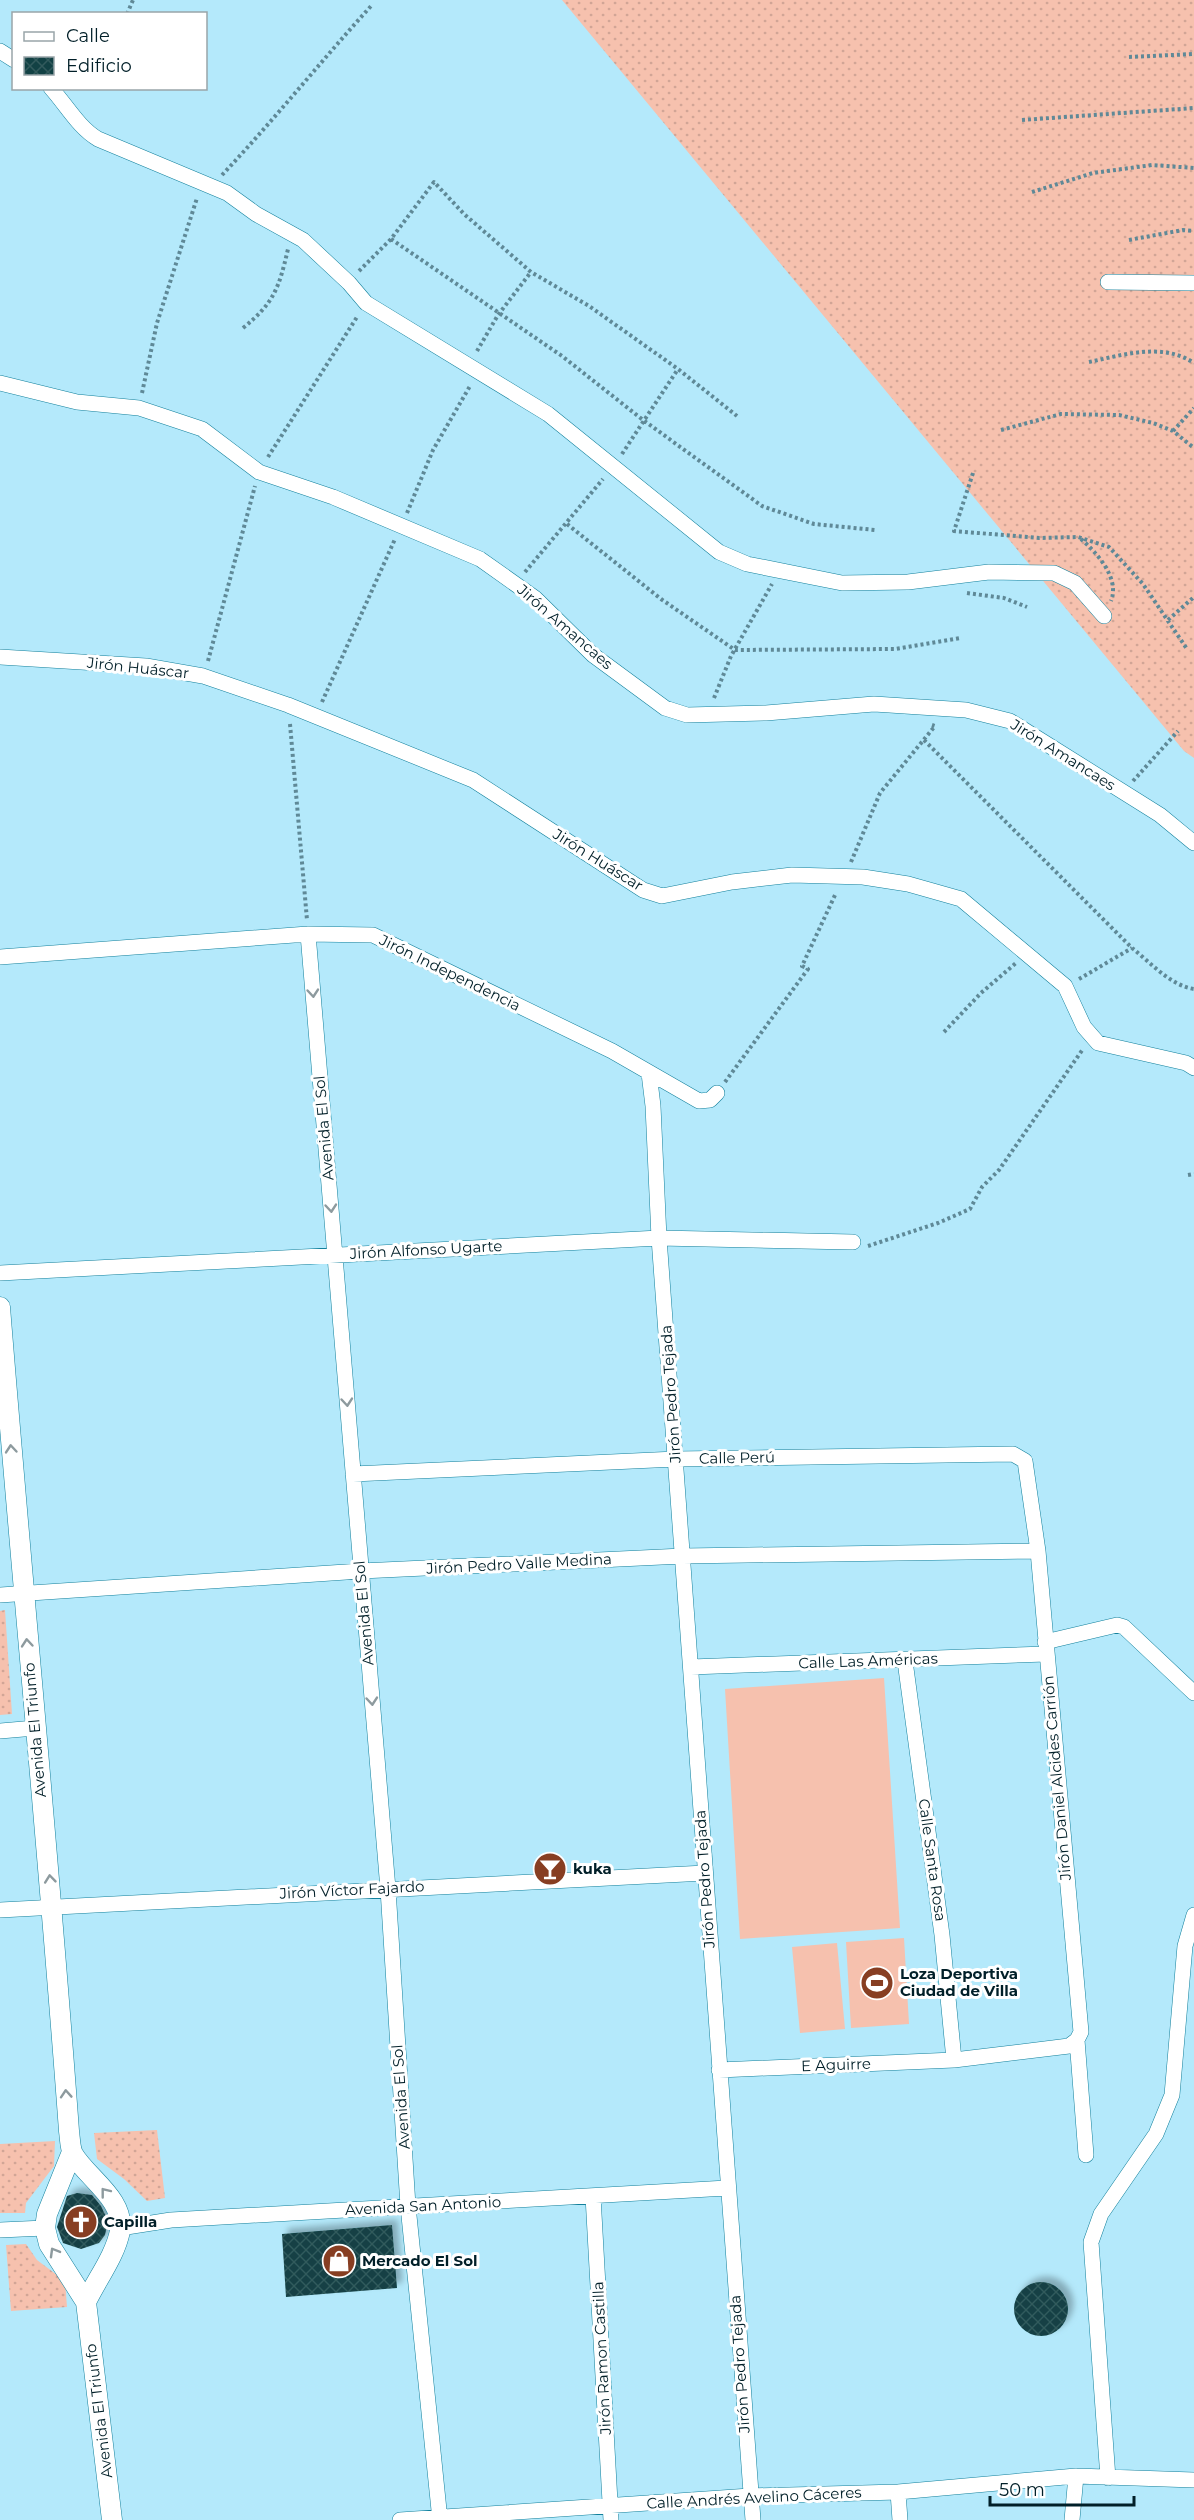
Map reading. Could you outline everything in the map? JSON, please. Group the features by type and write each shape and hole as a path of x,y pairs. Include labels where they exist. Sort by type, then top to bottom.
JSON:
{"street":[{"path":"53,90 86,132 98,140 227,193 256,214 303,240 349,283 366,303 548,414 719,552 747,564 842,583 908,582 989,572 1054,573 1075,583 1104,616"},
{"path":"1108,282 1194,283"},
{"name":"Jirón Amancaes","path":"0,383 77,402 139,408 202,429 259,472 333,497 480,559 535,598 593,655 664,708 687,715 707,715 766,713 873,704 966,710 1010,721 1160,815 1194,843"},
{"name":"Jirón Huáscar","path":"0,657 146,666 203,676 288,705 473,780 643,890 662,896 732,882 792,875 844,877 908,884 961,899 1065,986 1084,1027 1092,1036"},
{"name":"Jirón Independencia","path":"0,957 308,934 373,935 612,1051 699,1101 710,1100 717,1093"},
{"name":"Avenida El Sol","path":"308,934 388,1889 408,2206 440,2518"},
{"path":"1092,1036 1098,1043 1186,1063 1194,1068"},
{"path":"649,1073 653,1106 659,1238"},
{"name":"Jirón Alfonso Ugarte","path":"0,1273 659,1238 853,1242"},
{"name":"Jirón Pedro Tejada","path":"659,1238 718,2070 753,2520"},
{"name":"Avenida El Triunfo","path":"0,1307 72,2152 47,2214 45,2228 49,2244 86,2302 112,2520"},
{"name":"Calle Perú","path":"353,1474 676,1459 1013,1454"},
{"name":"Jirón Daniel Alcides Carrión","path":"1013,1454 1025,1461 1038,1551 1081,2032 1077,2040 1086,2155"},
{"name":"Jirón Pedro Valle Medina","path":"0,1595 361,1571 683,1556 1038,1551"},
{"name":"Calle Las Américas","path":"691,1667 905,1661 1045,1648 1118,1625 1124,1627 1194,1693"},
{"name":"Calle Santa Rosa","path":"905,1661 942,1935 954,2061"},
{"path":"0,1731 35,1728"},
{"name":"Jirón Víctor Fajardo","path":"0,1910 52,1905 705,1873"},
{"path":"1108,2478 1091,2242 1101,2214 1156,2134 1172,2095 1185,1947 1194,1915"},
{"name":"E Aguirre","path":"718,2070 954,2061 1069,2046 1077,2040"},
{"path":"72,2152 110,2198 117,2211 120,2228 117,2244 86,2302"},
{"name":"Avenida San Antonio","path":"120,2228 171,2220 727,2188"},
{"name":"Jirón Ramon Castilla","path":"593,2196 610,2513"},
{"path":"0,2230 45,2228"},
{"path":"1072,2520 1076,2476"},
{"name":"Calle Andrés Avelino Cáceres","path":"400,2520 610,2513 750,2496 898,2492 1076,2476 1194,2480"},
{"path":"898,2492 900,2520"}],"path":[{"path":"139,408 157,323 206,184 263,132 308,76 372,5"},
{"path":"1129,57 1194,54"},
{"path":"1022,120 1194,108"},
{"path":"1032,192 1093,173 1152,165 1194,168"},
{"path":"349,283 391,238 434,182 472,222 531,272 589,306 678,369 737,416"},
{"path":"1129,240 1183,230 1194,231"},
{"path":"391,238 498,315 562,356 643,420 762,506 814,524 875,530"},
{"path":"243,328 261,314 279,286 288,249"},
{"path":"468,367 498,315 531,272"},
{"path":"203,676 259,472 366,303"},
{"path":"1089,362 1144,350 1184,356 1194,363"},
{"path":"1173,431 1194,408"},
{"path":"1001,430 1061,414 1119,415 1153,423 1173,431 1194,448"},
{"path":"973,473 954,531 1039,538 1078,537 1109,547 1143,584 1187,649"},
{"path":"567,524 661,599 735,650 895,649 960,638"},
{"path":"1078,537 1092,549 1110,574 1113,594 1104,616"},
{"path":"707,715 735,650 779,572"},
{"path":"1168,620 1194,597"},
{"path":"288,705 308,934"},
{"path":"717,1093 808,969 802,966 880,793 934,726 920,720 928,707"},
{"path":"1122,792 1178,731"},
{"path":"924,740 1132,948 1165,975 1186,988 1194,989"},
{"path":"1065,986 1132,948"},
{"path":"944,1032 981,993 1028,953"},
{"path":"853,1242 867,1246 938,1223 970,1209 982,1187 999,1170 1092,1036"},
{"path":"1188,1175 1194,1174"}],"shaded area":[{"path":"562,0 1194,0 1194,758 1184,751"},
{"path":"5,1610 12,1714 0,1715 0,1611"},
{"path":"884,1678 900,1928 740,1939 725,1689"},
{"name":"Loza Deportiva Ciudad de Villa","path":"904,1938 909,2024 851,2028 846,1942"},
{"path":"837,1943 845,2029 800,2033 792,1947"},
{"path":"157,2130 165,2198 147,2201 124,2179 97,2159 94,2133"},
{"path":"55,2141 54,2166 26,2203 25,2213 0,2213 0,2144"},
{"path":"26,2244 37,2260 65,2281 67,2307 11,2311 6,2245"}],"building":[{"name":"Capilla","path":"77,2193 92,2195 101,2206 108,2221 105,2235 99,2243 81,2249 63,2243 57,2227 67,2196"},
{"name":"Mercado El Sol","path":"392,2225 397,2288 286,2297 282,2234"},
{"path":"1036,2282 1046,2282 1056,2286 1064,2294 1068,2309 1064,2324 1056,2332 1046,2336 1036,2336 1026,2332 1018,2324 1014,2314 1014,2304 1018,2294 1026,2286"}],"place":[{"name":"kuka","path":"550,1869"},
{"name":"Loza Deportiva Ciudad de Villa","path":"877,1983"},
{"name":"Capilla","path":"81,2222"},
{"name":"Mercado El Sol","path":"339,2261"}]}
